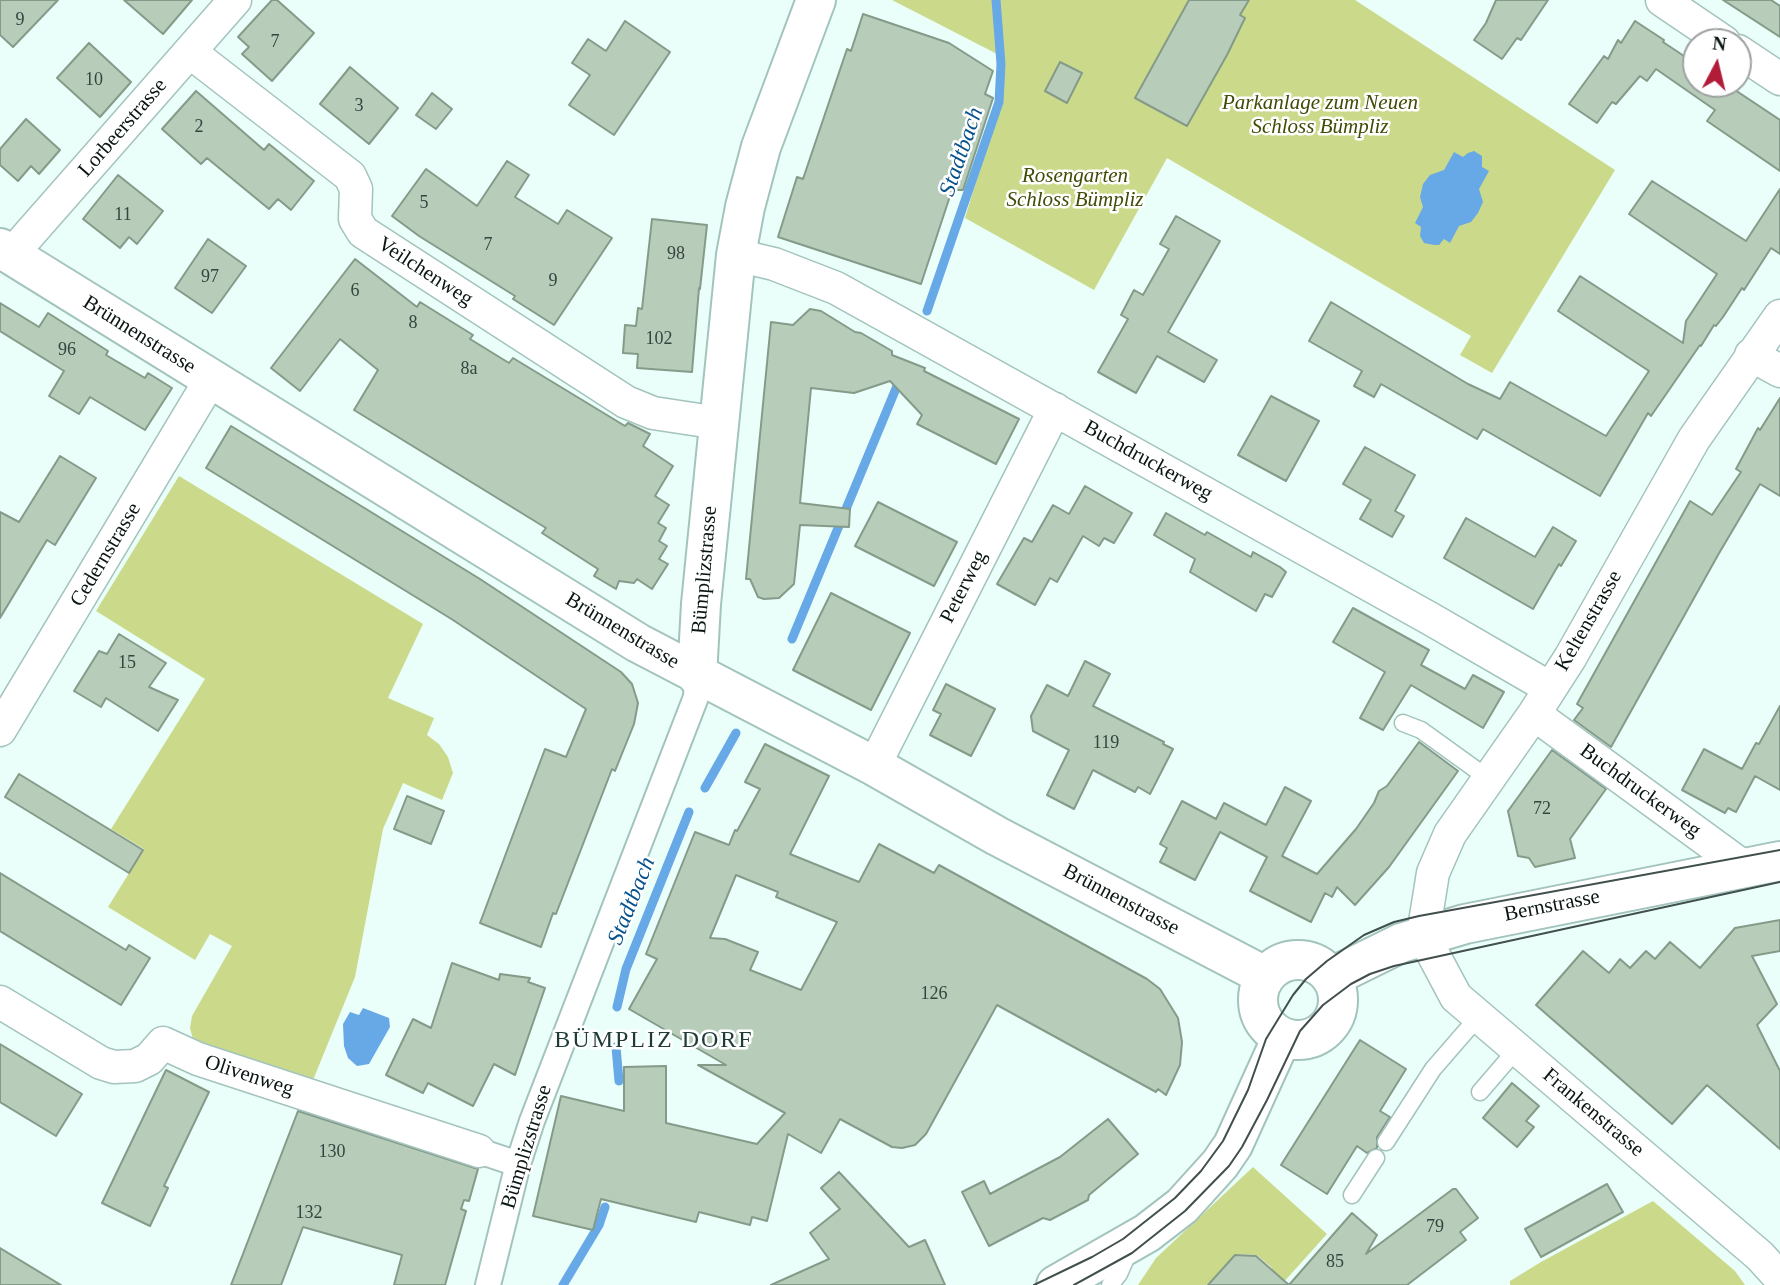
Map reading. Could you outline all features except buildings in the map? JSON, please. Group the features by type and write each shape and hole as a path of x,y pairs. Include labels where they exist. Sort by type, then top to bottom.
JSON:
{"street":[{"name":"Lorbeerstrasse","path":"5,252 235,0"},
{"name":"Bümplizstrasse","path":"488,1285 518,1164 532,1121 696,697 701,604 736,255 761,147 816,0"},
{"path":"1662,0 1703,28"},
{"name":"Veilchenweg","path":"190,52 352,178 356,189 355,219 363,232 626,402 653,413 719,422"},
{"path":"1752,60 1780,79"},
{"name":"Brünnenstrasse","path":"5,252 638,643 1265,976"},
{"name":"Buchdruckerweg","path":"736,255 774,264 836,288 1055,408 1542,701 1763,865"},
{"name":"Keltenstrasse","path":"1423,935 1433,873 1450,834 1570,658 1677,466 1780,316"},
{"path":"1751,355 1780,371"},
{"name":"Cedernstrasse","path":"0,730 211,379"},
{"name":"Peterweg","path":"874,766 1055,408"},
{"name":"Bernstrasse","path":"1332,977 1384,950 1423,935 1482,920 1763,865"},
{"name":"Frankenstrasse","path":"1423,935 1456,997 1760,1256 1779,1281"},
{"path":"1301,959 1314,962 1332,977 1338,991 1338,1007 1328,1027 1308,1039 1296,1040 1282,1037 1266,1024 1260,1013 1258,995 1265,976 1275,966 1301,959"},
{"name":"Olivenweg","path":"0,1002 101,1063 114,1067 135,1066 149,1059 163,1043 198,1059 518,1164"},
{"path":"1056,1285 1135,1240 1182,1206 1220,1164 1233,1145 1282,1037"}],"lane":[{"path":"1403,723 1421,730 1489,779"},
{"path":"1386,1142 1433,1069 1479,1016"},
{"path":"1480,1092 1517,1049"},
{"path":"1352,1195 1376,1158"},
{"path":"1110,1285 1119,1274 1135,1240"}],"green space":[{"name":"Parkanlage zum Neuen Schloss Bümpliz","path":"892,0 1355,0 1615,170 1492,373 1460,355 1471,336 1167,158 1094,290 965,218 1000,102 1001,56"},
{"path":"179,476 423,624 388,698 434,718 427,735 439,744 448,757 453,773 442,800 403,783 383,829 355,977 311,1085 197,1045 193,1039 190,1028 192,1016 232,946 210,934 195,960 108,907 144,849 111,829 205,679 96,611"},
{"path":"1253,1167 1327,1234 1281,1285 1271,1285 1272,1268 1257,1255 1235,1254 1207,1285 1138,1285 1156,1258"},
{"path":"1653,1201 1735,1271 1745,1285 1510,1285 1510,1281 1541,1262"}],"water":[{"path":"1474,151 1482,156 1482,167 1489,171 1479,189 1483,202 1478,213 1471,222 1459,226 1450,243 1444,239 1439,245 1424,243 1420,236 1421,227 1415,223 1423,207 1420,197 1423,184 1430,175 1444,170 1454,152 1463,157"},
{"path":"363,1008 389,1018 390,1027 369,1064 357,1066 348,1058 344,1046 343,1024 350,1012 359,1015"}],"waterway":[{"name":"Stadtbach","path":"927,311 999,102 1001,64 996,0"},
{"name":"Stadtbach","path":"792,639 897,386"},
{"name":"Stadtbach","path":"705,788 736,733"},
{"name":"Stadtbach","path":"617,1007 626,969 689,812"},
{"name":"Stadtbach","path":"616,1047 619,1081"},
{"name":"Stadtbach","path":"563,1285 599,1225 605,1207"}],"tram line":[{"path":"1034,1285 1123,1239 1175,1198 1201,1171 1223,1141 1248,1090 1266,1039 1293,995 1306,979 1327,961 1364,935 1394,922 1419,916 1780,850"},
{"path":"1074,1285 1132,1253 1185,1211 1229,1166 1267,1100 1300,1031 1323,1005 1351,984 1394,966 1780,882"}],"district":[{"name":"BÜMPLIZ DORF","path":"654,1041"}],"park label":[{"name":"Rosengarten Schloss Bümpliz","path":"1075,188"}]}
